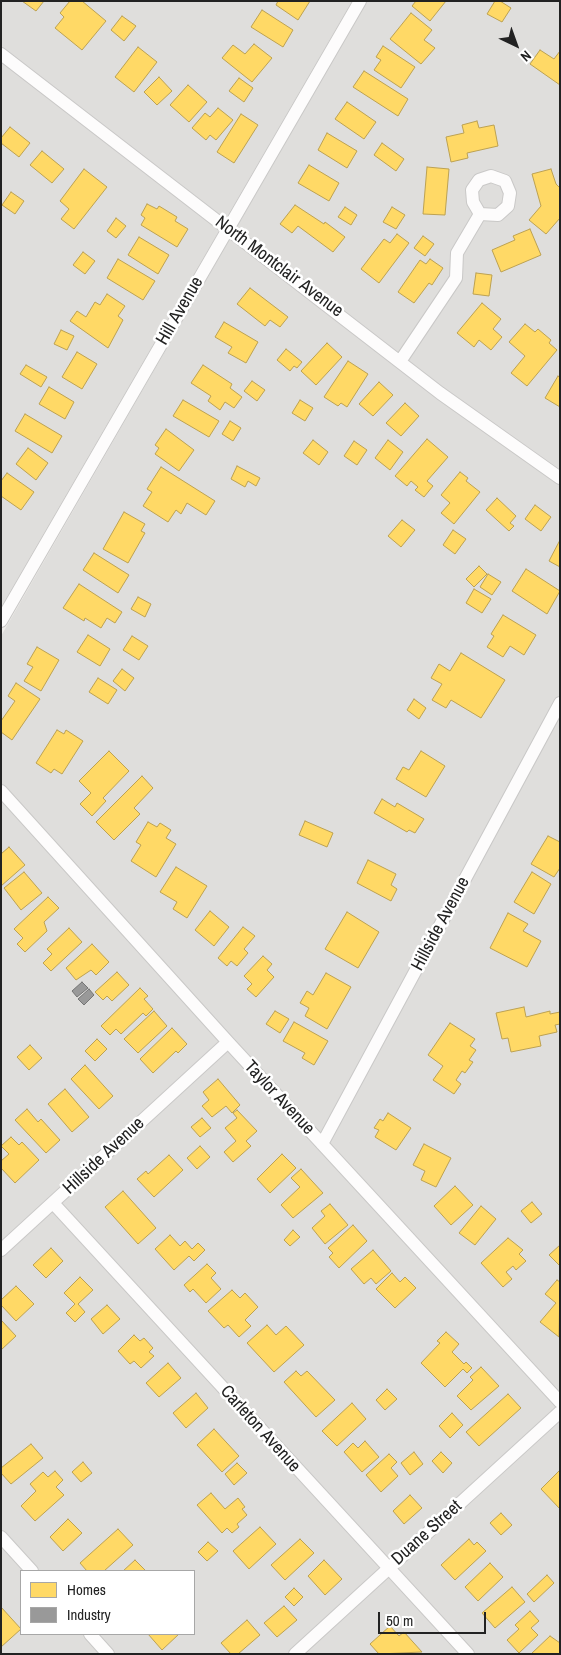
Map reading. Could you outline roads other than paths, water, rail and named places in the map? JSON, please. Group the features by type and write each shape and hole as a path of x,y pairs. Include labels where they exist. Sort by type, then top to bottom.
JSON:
{"street":[{"name":"Hill Avenue","path":"1,621 360,1"},
{"name":"North Montclair Avenue","path":"1,54 401,360 440,392 560,478"},
{"path":"401,360 456,278 457,253 480,214"},
{"name":"Hillside Avenue","path":"322,1144 560,703"},
{"name":"Taylor Avenue","path":"1,792 228,1042 560,1402"},
{"name":"Hillside Avenue","path":"1,1250 228,1042"},
{"name":"Carleton Avenue","path":"53,1203 468,1654"},
{"name":"Duane Street","path":"295,1654 560,1412"},
{"path":"1,1537 31,1570"},
{"path":"91,1635 108,1654"}]}
